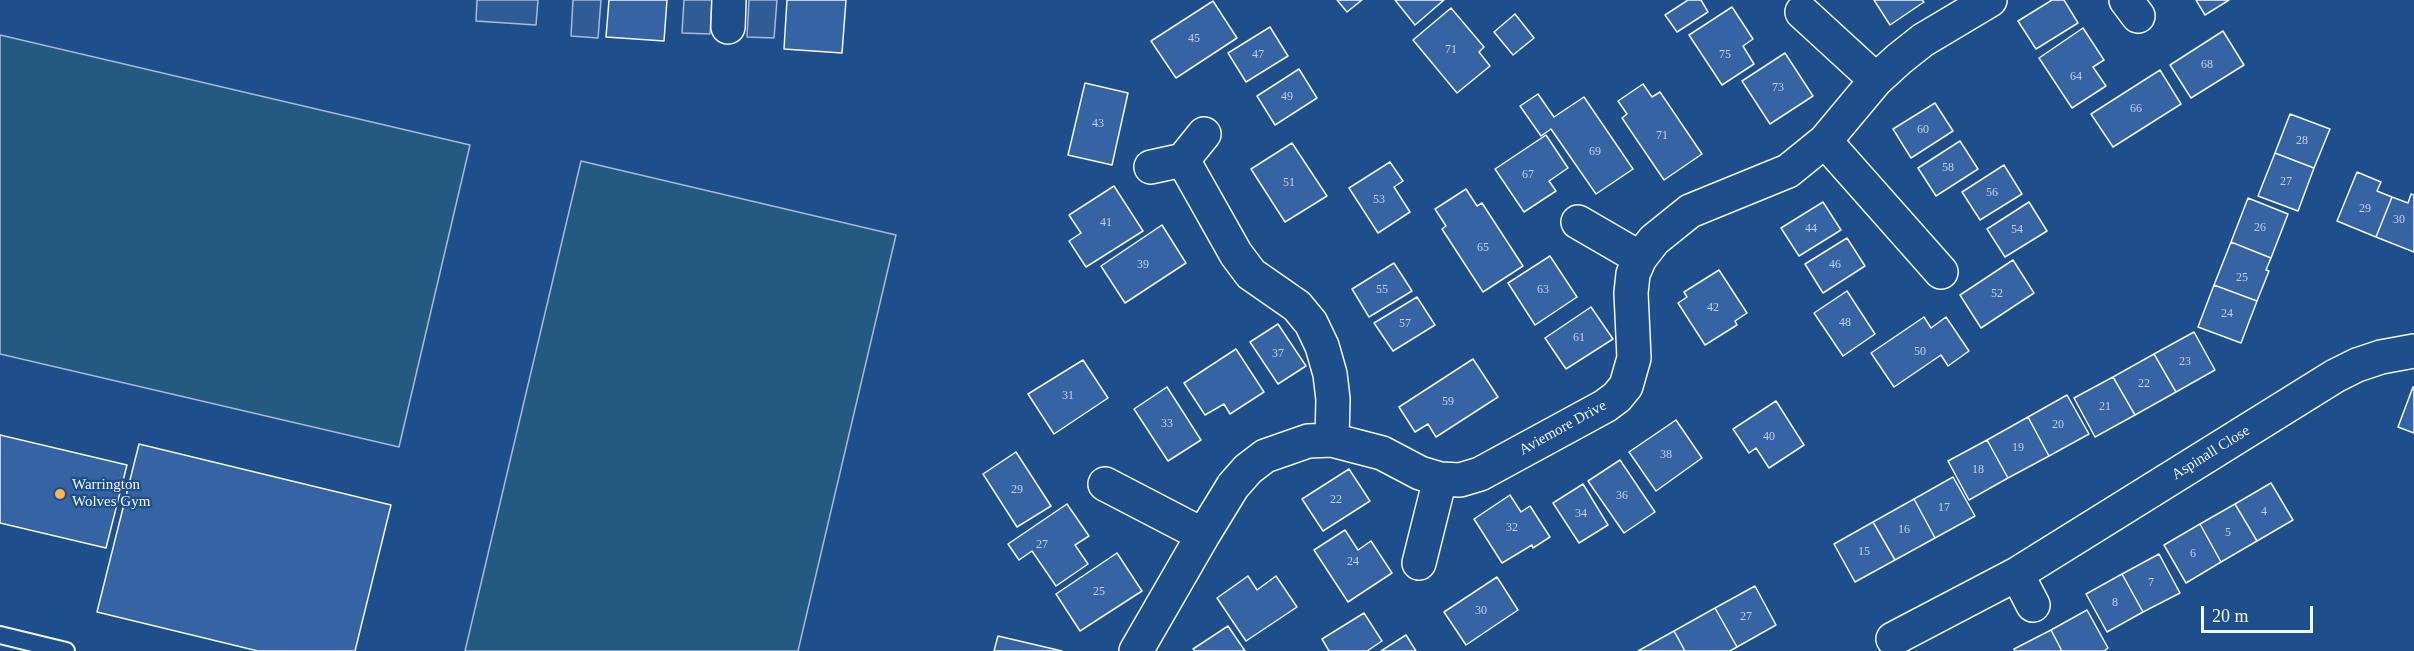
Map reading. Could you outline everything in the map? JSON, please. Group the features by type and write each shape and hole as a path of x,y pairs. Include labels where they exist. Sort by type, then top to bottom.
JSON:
{"street":[{"name":"Aviemore Drive","path":"1136,651 1233,486 1248,469 1265,456 1308,441 1332,440 1382,453 1420,474 1440,479 1460,480 1480,474 1605,406 1617,397 1626,386 1634,357 1631,293 1633,274 1640,258 1654,240 1690,211 1788,171 1825,141 1876,80 1899,58 1923,40 1990,0"},
{"path":"1800,12 1876,80"},
{"path":"1151,167 1183,160 1204,134"},
{"path":"1825,141 1941,272"},
{"path":"1183,160 1236,254 1251,274 1296,306 1311,323 1322,346 1330,374 1333,399 1332,440"},
{"path":"1578,222 1640,258"},
{"name":"Aspinall Close","path":"1893,639 2017,574 2335,376 2381,357 2414,351"},
{"path":"1419,563 1440,479"},
{"path":"1106,484 1203,535"},
{"path":"2017,574 2033,605"}],"lane":[{"path":"0,635 59,650"}],"shaded area":[{"path":"477,0 538,0 536,25 476,21"},
{"path":"573,0 601,0 598,38 571,36"},
{"path":"684,0 712,0 710,34 682,33"},
{"path":"749,0 777,0 774,38 747,37"},
{"path":"0,35 470,145 399,447 0,354"},
{"path":"581,161 896,235 798,651 465,651"}],"building":[{"path":"609,0 667,0 664,41 606,37"},
{"path":"787,0 846,0 842,53 784,49"},
{"path":"1337,0 1362,0 1347,12"},
{"path":"1395,0 1444,0 1415,25"},
{"path":"1688,0 1701,0 1708,12 1677,32 1665,15"},
{"path":"1874,0 1922,0 1924,2 1890,25"},
{"path":"2052,0 2064,0 2078,23 2036,49 2018,21"},
{"path":"2196,0 2229,0 2205,15"},
{"path":"1213,1 1237,38 1176,78 1151,41"},
{"path":"1732,7 1753,39 1743,46 1754,64 1722,85 1689,35"},
{"path":"1451,8 1484,47 1479,52 1490,66 1457,93 1413,40"},
{"path":"1515,14 1534,38 1513,55 1494,32"},
{"path":"1270,27 1288,56 1246,82 1228,53"},
{"path":"2083,28 2104,60 2093,67 2106,86 2072,108 2039,58"},
{"path":"2223,31 2244,65 2191,98 2170,65"},
{"path":"1785,53 1813,96 1770,124 1742,81"},
{"path":"1299,69 1317,98 1275,125 1257,96"},
{"path":"2160,70 2181,104 2113,147 2091,114"},
{"path":"1085,83 1128,93 1112,165 1068,155"},
{"path":"1643,84 1652,97 1660,92 1702,154 1664,180 1622,118 1627,114 1618,101"},
{"path":"1538,94 1554,117 1584,97 1633,169 1596,194 1551,129 1541,136 1520,106"},
{"path":"1935,103 1953,131 1911,158 1893,129"},
{"path":"2290,114 2330,129 2314,168 2275,153"},
{"path":"1546,135 1568,168 1549,181 1556,191 1524,212 1495,169"},
{"path":"1960,141 1978,169 1936,196 1918,168"},
{"path":"1292,143 1327,196 1285,222 1251,169"},
{"path":"2275,153 2314,168 2298,211 2258,196"},
{"path":"1390,162 1403,181 1394,187 1410,212 1378,233 1349,188"},
{"path":"2004,165 2022,194 1980,220 1962,192"},
{"path":"2357,172 2381,182 2377,191 2392,197 2376,237 2337,221"},
{"path":"1114,186 1143,231 1086,267 1069,241 1081,233 1069,215"},
{"path":"1466,189 1477,206 1482,203 1523,266 1483,292 1442,229 1446,226 1435,209"},
{"path":"2411,194 2414,195 2414,252 2376,237 2392,197 2408,203"},
{"path":"2248,198 2288,214 2271,258 2231,242"},
{"path":"1823,202 1841,230 1799,256 1781,228"},
{"path":"2029,202 2047,231 2005,257 1987,229"},
{"path":"1162,225 1186,263 1125,303 1101,266"},
{"path":"1847,238 1865,266 1823,293 1805,264"},
{"path":"2231,242 2271,258 2266,270 2269,271 2257,301 2214,285"},
{"path":"1550,256 1577,297 1535,325 1508,283"},
{"path":"2013,260 2034,293 1981,328 1960,295"},
{"path":"1394,263 1412,291 1369,317 1352,289"},
{"path":"1719,270 1747,313 1735,321 1737,325 1705,345 1678,303 1687,297 1684,292"},
{"path":"2214,285 2257,301 2241,343 2198,327"},
{"path":"1847,291 1875,334 1843,356 1814,313"},
{"path":"1417,297 1435,325 1393,351 1374,323"},
{"path":"1591,307 1613,339 1566,369 1545,338"},
{"path":"1924,317 1931,328 1946,317 1969,351 1948,366 1941,355 1894,387 1871,353"},
{"path":"1278,324 1306,366 1278,384 1250,342"},
{"path":"2194,332 2215,370 2176,392 2154,354"},
{"path":"1236,349 1264,392 1230,414 1224,404 1205,415 1184,383"},
{"path":"2154,354 2176,392 2135,415 2113,377"},
{"path":"1473,359 1498,397 1436,437 1428,424 1415,432 1399,407"},
{"path":"1083,360 1108,398 1054,434 1028,394"},
{"path":"2113,377 2135,415 2095,437 2074,398"},
{"path":"1167,387 1201,440 1168,461 1134,409"},
{"path":"2414,387 2414,433 2398,427"},
{"path":"2067,395 2089,434 2049,456 2028,417"},
{"path":"1776,401 1804,445 1769,468 1756,448 1749,453 1733,429"},
{"path":"2028,417 2049,456 2008,478 1987,440"},
{"path":"1676,420 1702,458 1656,491 1629,452"},
{"name":"Warrington Wolves Gym","path":"0,435 127,465 106,548 0,523"},
{"path":"1987,440 2008,478 1969,500 1948,461"},
{"path":"139,444 391,505 355,651 258,651 97,612"},
{"path":"1016,452 1051,506 1017,527 983,474"},
{"path":"1620,460 1655,512 1624,533 1588,481"},
{"path":"1349,469 1370,501 1323,531 1302,499"},
{"path":"1953,477 1975,516 1935,538 1914,499"},
{"path":"2271,483 2293,520 2257,541 2235,504"},
{"path":"1583,484 1608,525 1579,543 1553,503"},
{"path":"1510,495 1521,512 1530,506 1550,537 1502,563 1474,519"},
{"path":"1914,499 1935,538 1895,560 1873,522"},
{"path":"1067,504 1089,536 1075,545 1088,564 1056,586 1032,551 1019,560 1008,544"},
{"path":"2235,504 2257,541 2221,562 2200,524"},
{"path":"1873,522 1895,560 1855,582 1834,544"},
{"path":"2200,524 2221,562 2186,583 2164,545"},
{"path":"1345,530 1358,550 1371,541 1392,573 1348,602 1314,550"},
{"path":"1117,553 1142,591 1080,631 1056,594"},
{"path":"2159,554 2180,593 2143,612 2122,574"},
{"path":"2122,574 2143,612 2107,632 2086,594"},
{"path":"1248,576 1257,590 1276,576 1297,607 1246,641 1217,598"},
{"path":"1497,577 1518,610 1466,645 1444,612"},
{"path":"1755,586 1776,625 1737,647 1715,608"},
{"path":"1715,608 1737,647 1730,651 1685,651 1674,631"},
{"path":"2087,610 2108,648 2104,651 2062,651 2051,630"},
{"path":"1364,613 1382,641 1367,651 1329,651 1322,639"},
{"path":"1228,626 1245,651 1195,651 1193,649"},
{"path":"2051,630 2062,651 2015,651 2014,649"},
{"path":"1674,631 1685,651 1638,651"},
{"path":"1406,635 1416,651 1381,651"},
{"path":"998,636 1062,651 994,651"}],"place":[{"name":"Warrington Wolves Gym","path":"60,494"}]}
